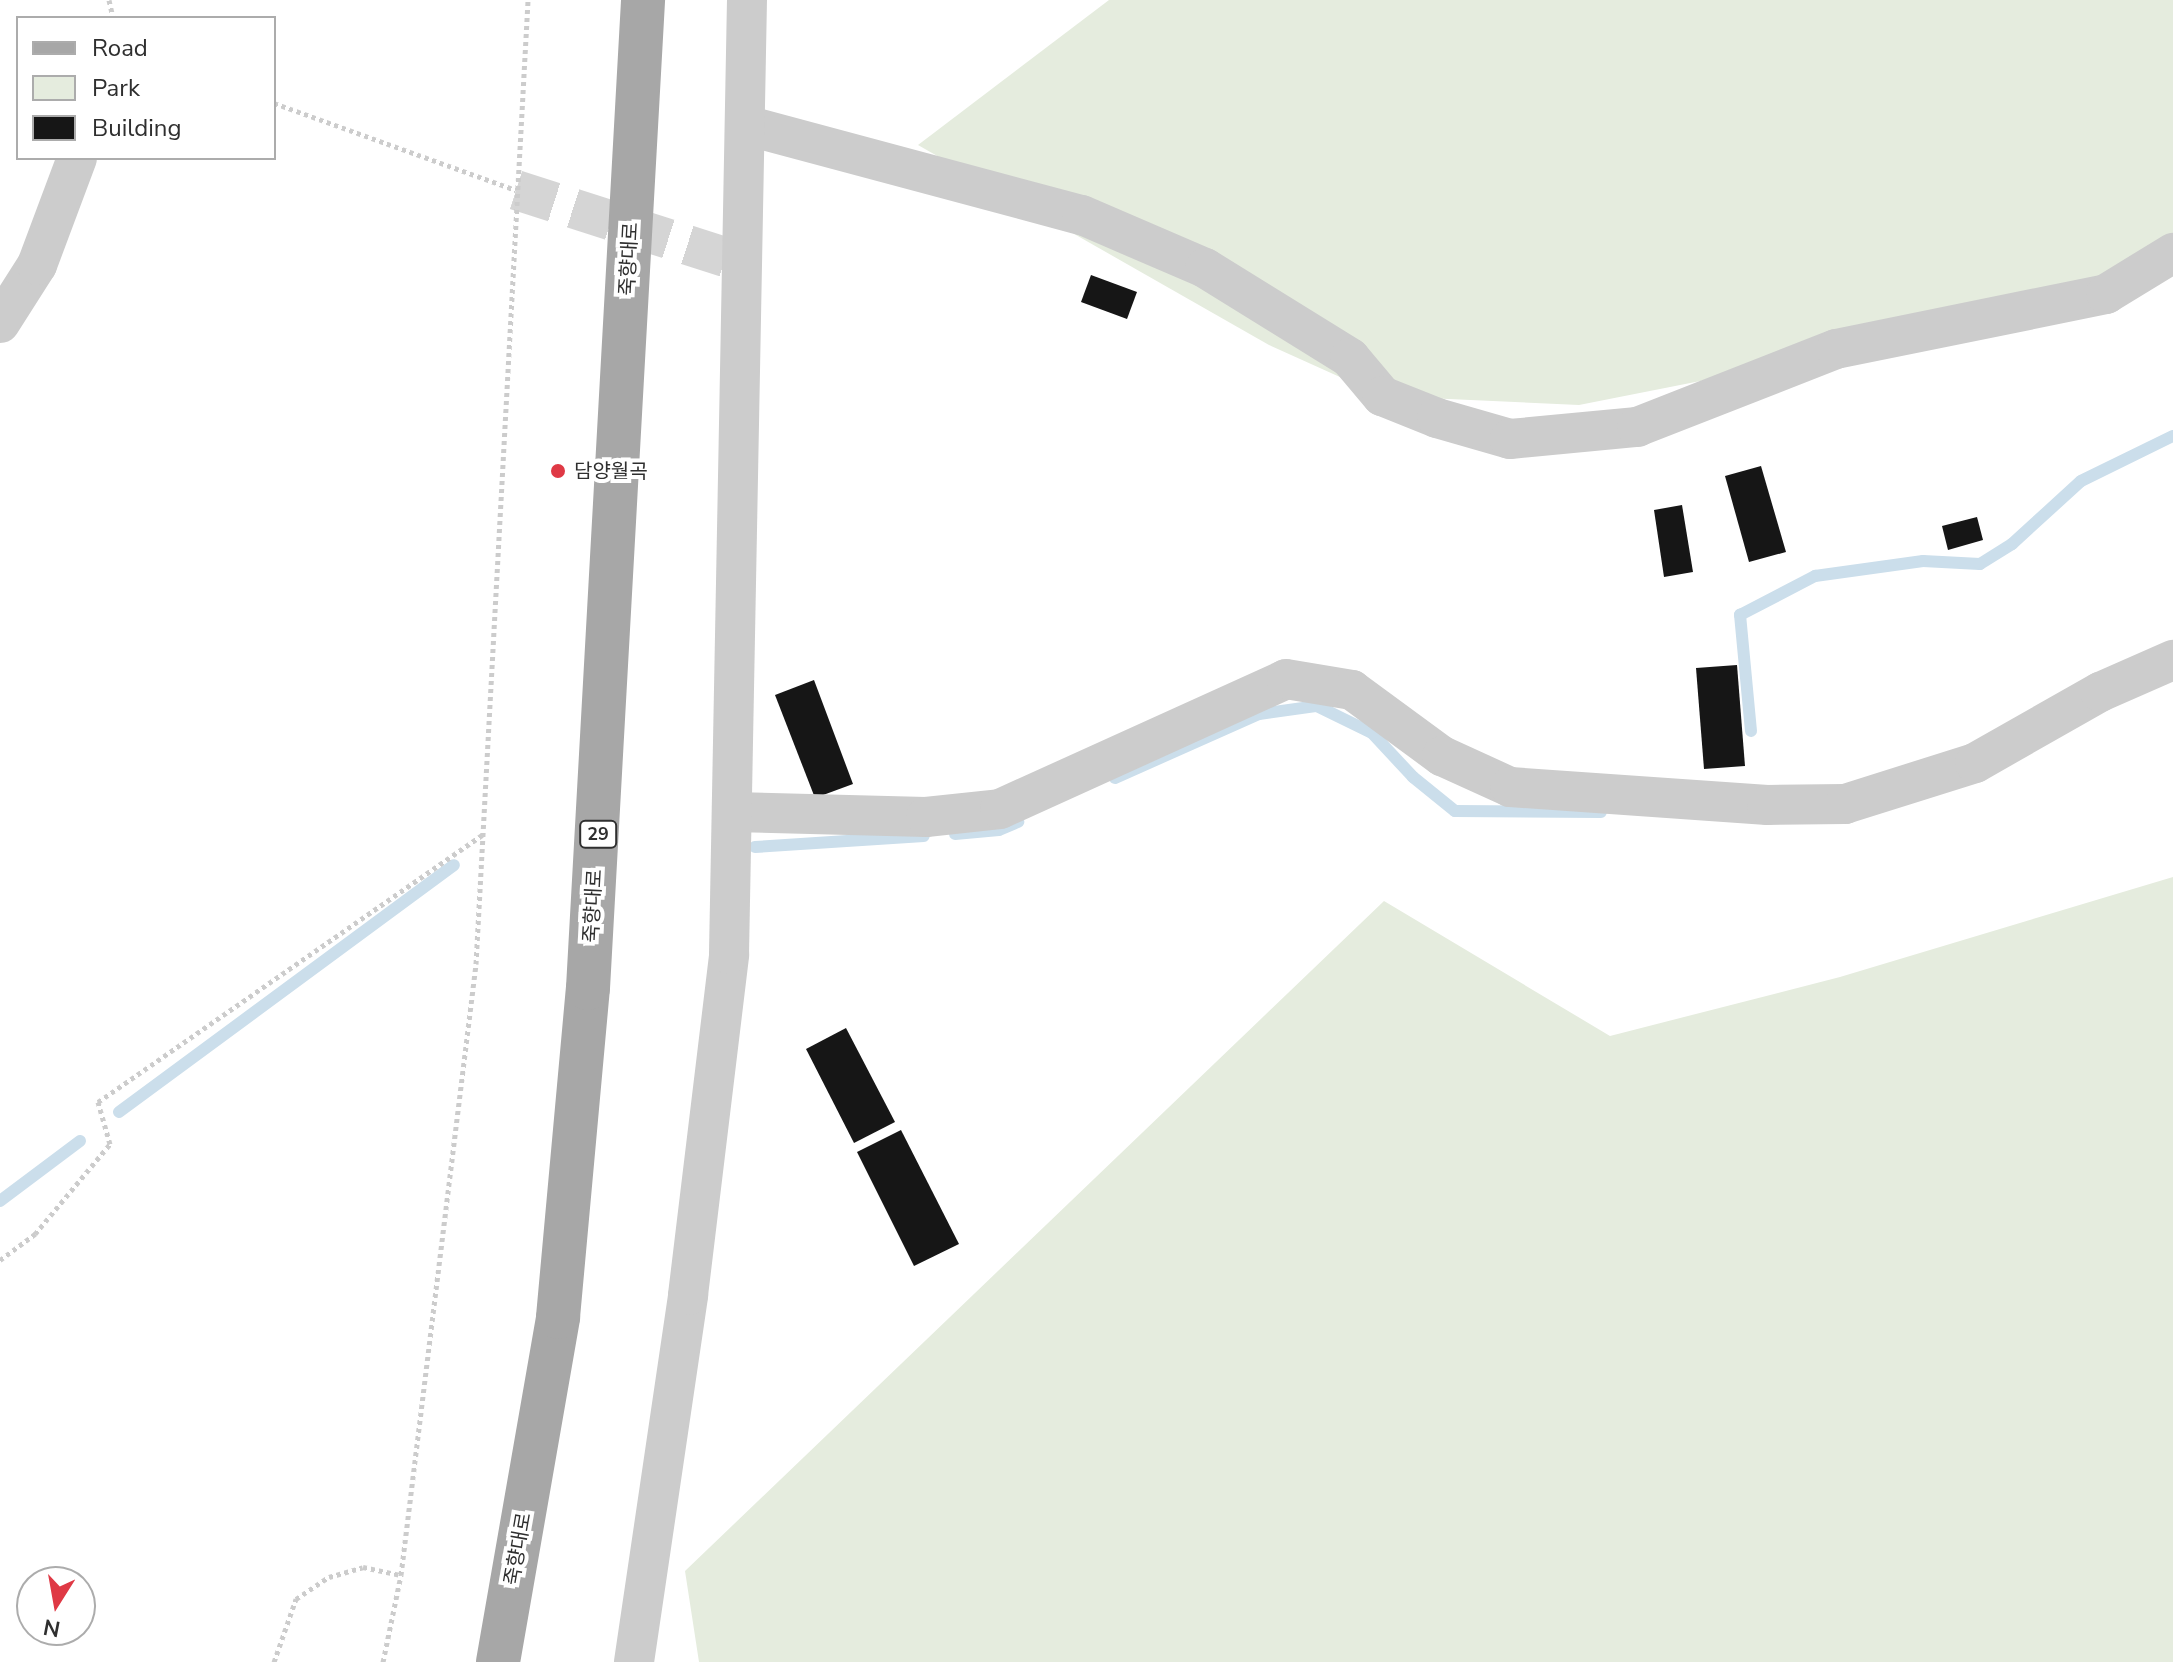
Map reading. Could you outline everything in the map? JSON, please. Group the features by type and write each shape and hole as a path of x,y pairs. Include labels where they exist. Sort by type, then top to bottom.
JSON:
{"main road":[{"name":"죽향대로","path":"498,1662 558,1317 588,988 643,0"}],"street":[{"path":"634,1662 688,1295 727,970 747,0"},
{"path":"745,125 1082,215 1205,268 1350,358 1382,396 1437,418 1510,439 1637,427 1836,349 2106,294 2173,253"},
{"path":"0,323 37,265 76,160"},
{"path":"732,812 926,817 1000,809 1286,679 1352,690 1442,756 1510,787 1767,805 1845,804 1975,763 2100,692 2173,660"}],"path":[{"path":"383,1662 401,1575 476,964 528,0"},
{"path":"276,104 516,190"},
{"path":"0,1260 35,1234 110,1144 98,1102 483,835"},
{"path":"274,1662 296,1599 329,1577 363,1567 401,1575"}],"green space":[{"path":"1109,0 2173,0 2173,262 1756,370 1579,405 1382,396 1269,345 918,145"},
{"path":"2173,877 2173,1662 699,1662 685,1571 1384,901 1610,1036 1840,977"}],"building":[{"path":"1091,275 1137,292 1127,319 1081,302"},
{"path":"1761,466 1786,552 1749,562 1725,476"},
{"path":"1682,505 1693,572 1664,577 1654,510"},
{"path":"1977,517 1983,540 1948,550 1942,526"},
{"path":"1737,665 1745,766 1704,769 1696,668"},
{"path":"814,680 853,784 815,798 775,695"},
{"path":"846,1028 895,1122 854,1143 806,1049"},
{"path":"901,1130 959,1244 914,1266 857,1152"}],"waterway":[{"path":"1751,731 1740,615 1815,576 1923,561 1980,564 2012,544 2081,481 2173,436"},
{"path":"1115,778 1259,714 1317,706 1372,733 1413,777 1455,811 1601,812"},
{"path":"955,834 999,830 1018,822"},
{"path":"755,847 924,836"},
{"path":"119,1112 454,865"},
{"path":"0,1201 80,1141"}],"tunnel":[{"path":"516,190 744,263"}],"place":[{"name":"담양월곡","path":"558,471"}]}
